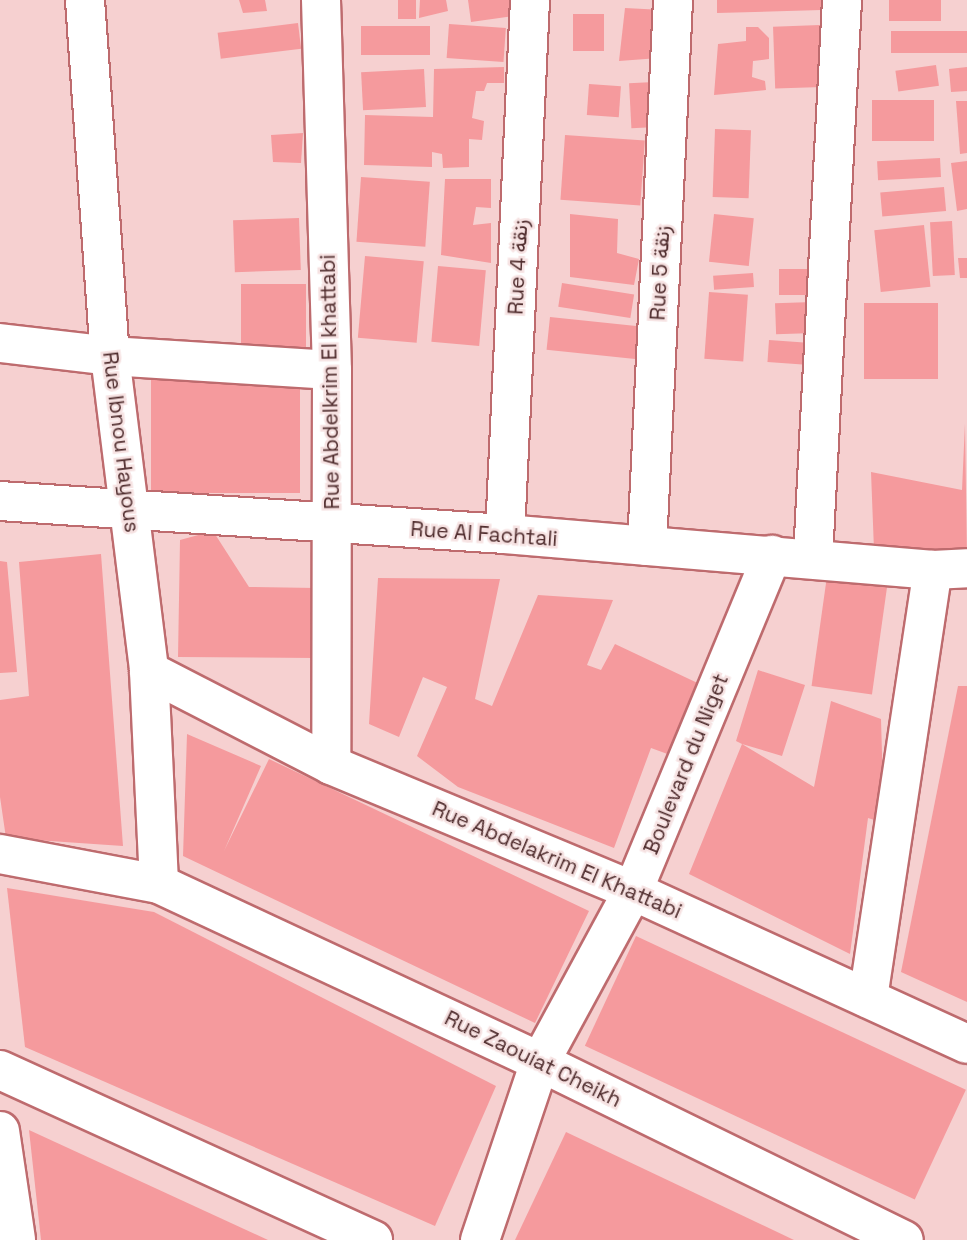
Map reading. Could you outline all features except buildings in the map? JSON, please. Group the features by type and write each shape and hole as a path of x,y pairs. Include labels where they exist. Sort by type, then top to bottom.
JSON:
{"street":[{"name":"Rue Ibnou Hayous","path":"85,0 110,356 149,671 159,884"},
{"name":"Rue Abdelkrim El khattabi","path":"320,0 332,370 331,765"},
{"name":"Rue 4 زنقة","path":"505,534 530,0"},
{"name":"Rue 5 زنقة","path":"647,546 673,0"},
{"path":"813,558 842,0"},
{"path":"0,343 110,356 332,370"},
{"name":"Rue Al Fachtali","path":"0,501 130,507 950,569"},
{"name":"Boulevard du Niget","path":"480,1240 540,1062 633,891 772,555"},
{"path":"868,998 950,569"},
{"name":"Rue Abdelakrim El Khattabi","path":"149,671 331,765 633,891 967,1044"},
{"name":"Rue Zaouiat Cheikh","path":"0,855 159,884 540,1062 904,1240"},
{"path":"0,1070 373,1240"},
{"path":"1,1140 16,1240"}]}
